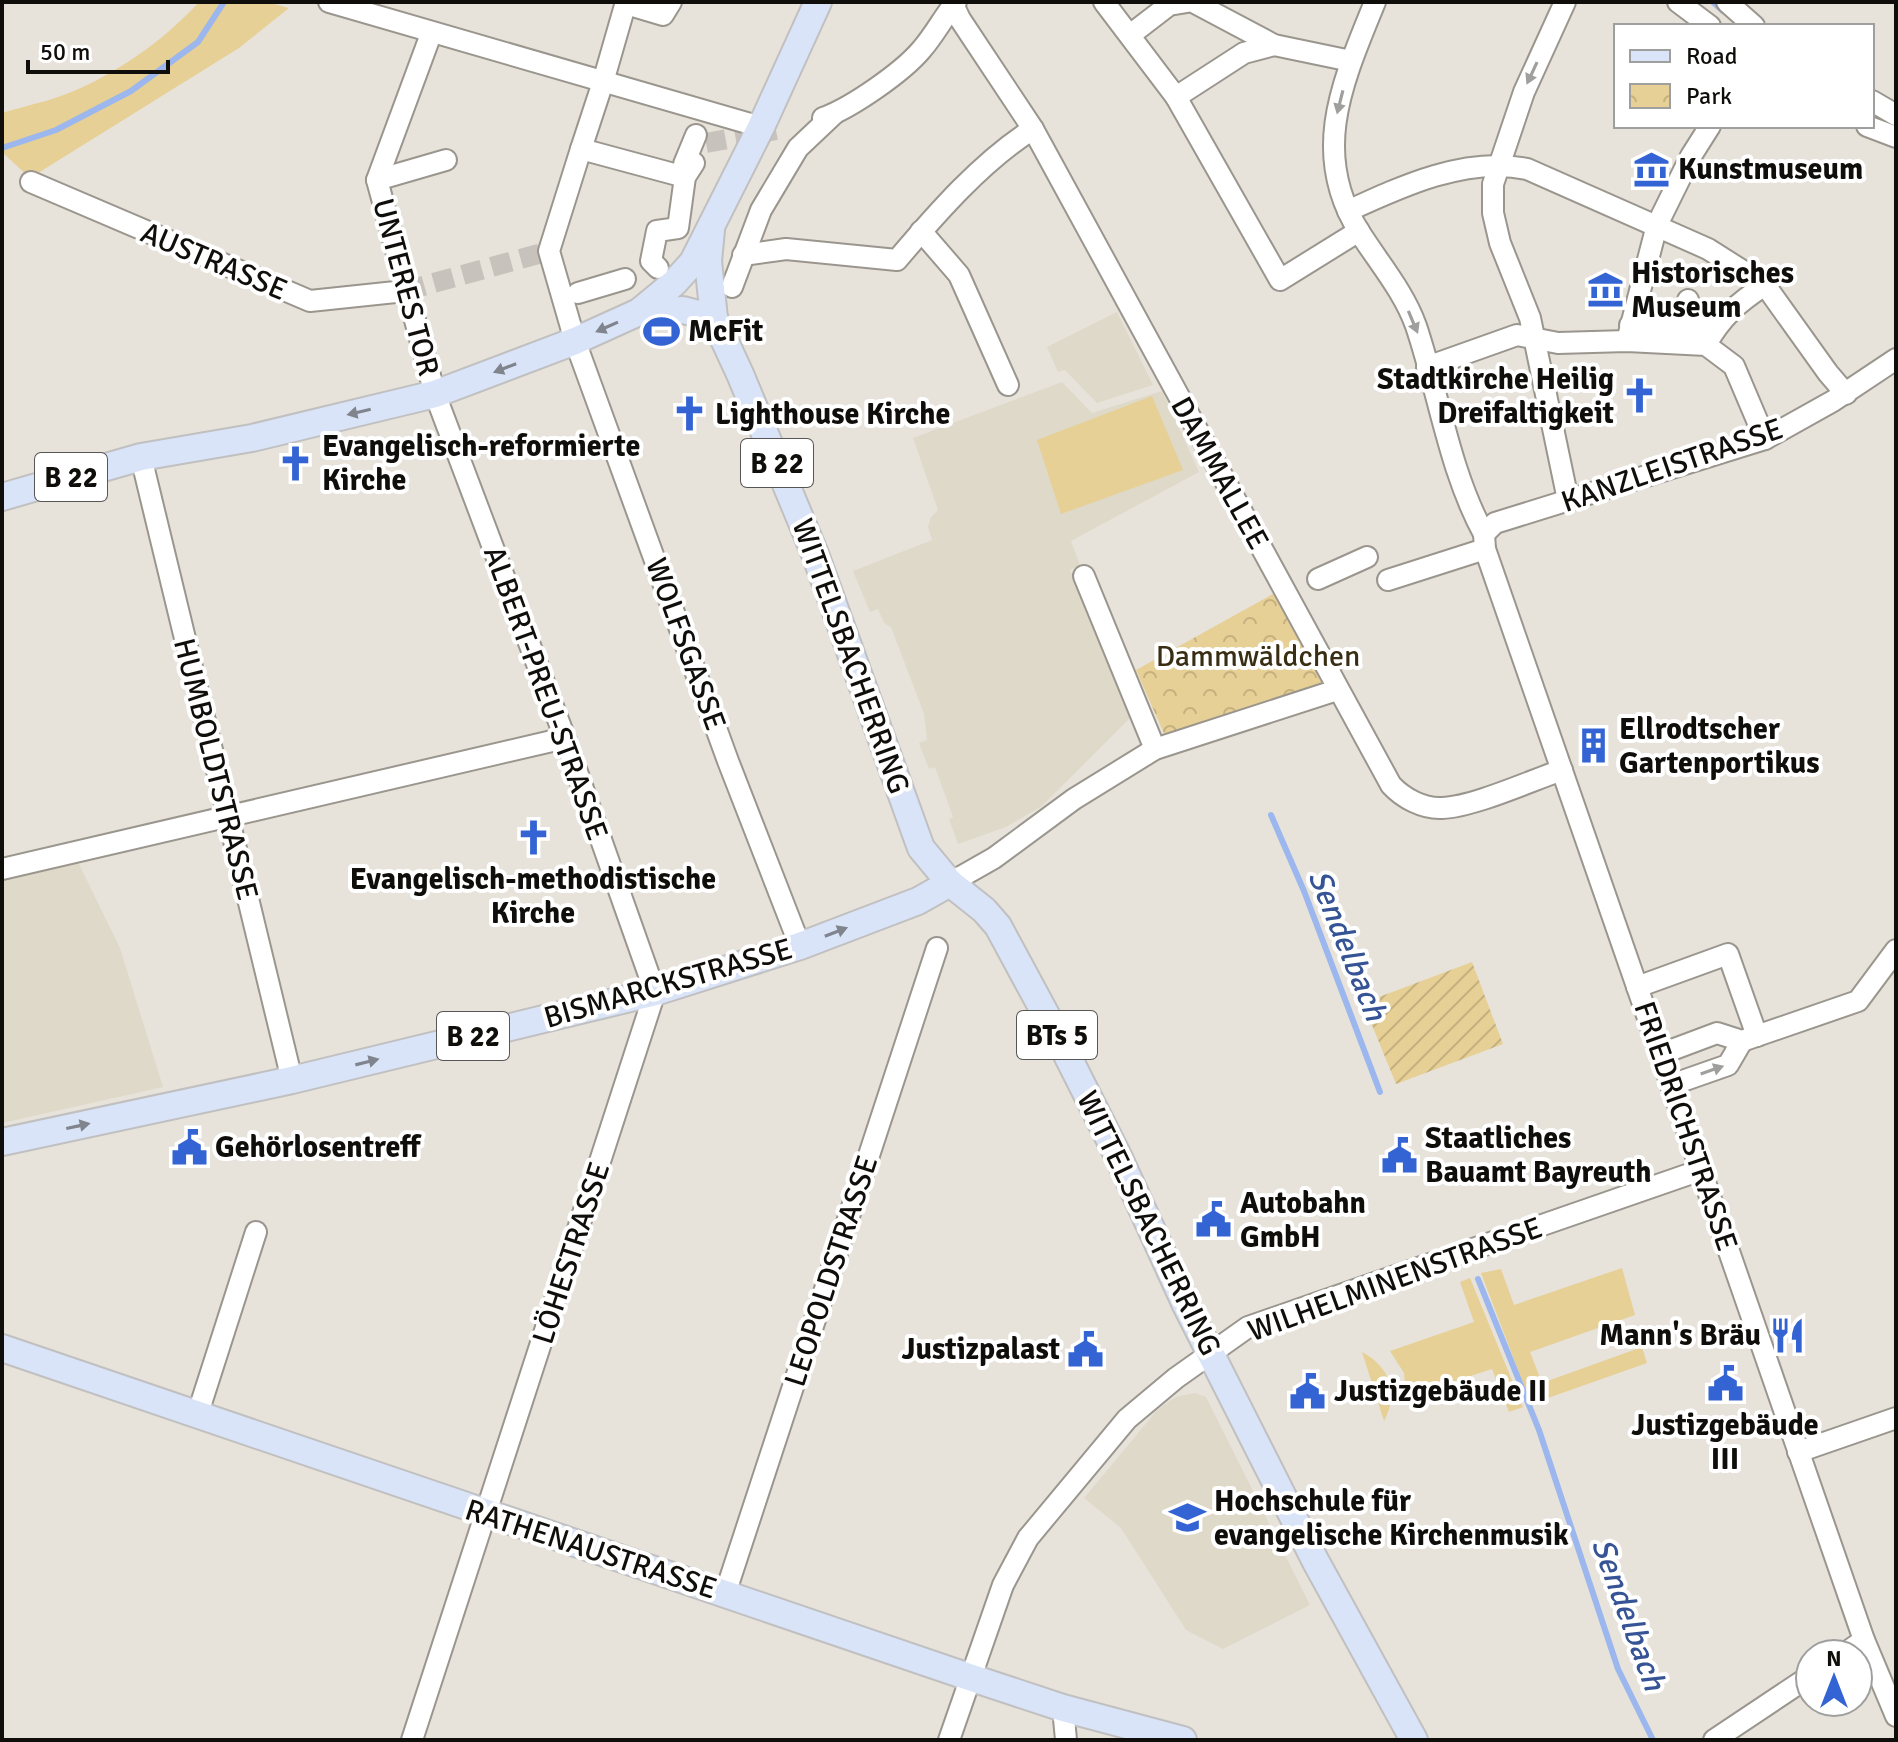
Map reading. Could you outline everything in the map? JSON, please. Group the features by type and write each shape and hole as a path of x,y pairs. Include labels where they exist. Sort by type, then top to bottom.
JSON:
{"main road":[{"name":"B 22","path":"2,497 141,457 252,438 435,394 575,341 639,312 674,283 693,262 761,127 818,2"},
{"name":"B 22","path":"639,312 683,310 714,318 708,261 711,230"},
{"name":"WITTELSBACHERRING","path":"714,318 815,554 921,848 950,883 984,910 998,926 1111,1143 1186,1305 1212,1351 1316,1562 1408,1736"},
{"name":"BISMARCKSTRASSE","path":"2,1142 292,1080 655,992 800,946 918,901 950,883"},
{"name":"RATHENAUSTRASSE","path":"2,1348 969,1677 1063,1708 1183,1740"}],"street":[{"path":"329,2 761,127"},
{"path":"626,3 663,15 671,2"},
{"path":"1104,2 1176,97 1280,280 1359,231"},
{"path":"1130,35 1169,5 1193,2 1274,45 1351,61"},
{"name":"FRIEDRICHSTRASSE","path":"1375,2 1351,61 1334,126 1332,150 1348,211 1387,287 1415,324 1445,432 1863,1638"},
{"path":"1565,2 1524,92 1493,184 1493,213 1500,243 1530,318 1568,500"},
{"path":"1678,2 1707,24"},
{"path":"1727,2 1752,24"},
{"name":"WOLFSGASSE","path":"626,3 549,251 575,341 728,761 800,946"},
{"path":"732,287 761,210 798,148 834,114 875,89 921,51 954,3"},
{"name":"DAMMALLEE","path":"954,3 960,19 1033,129 1383,776 1399,793 1420,804 1440,808 1467,803 1562,770"},
{"name":"UNTERES TOR","path":"431,34 377,180 435,394"},
{"path":"1176,97 1244,53 1274,45"},
{"path":"1874,102 1896,115"},
{"path":"802,125 834,114"},
{"path":"1630,326 1657,225 1691,156 1709,128"},
{"path":"1872,128 1896,137"},
{"path":"743,255 786,249 897,260 921,231 1006,146 1033,129"},
{"path":"690,169 684,164 696,135"},
{"path":"581,149 690,169"},
{"name":"UNTERES TOR","path":"377,180 446,160"},
{"path":"1348,211 1440,175 1500,165 1527,169 1710,246 1765,285 1828,373 1840,398"},
{"path":"658,268 651,261 657,231 678,228 690,169"},
{"name":"AUSTRASSE","path":"31,182 310,301 405,291"},
{"path":"921,231 959,275 1008,385"},
{"path":"578,293 625,279"},
{"path":"1711,336 1740,301 1765,285"},
{"path":"1427,367 1517,335 1558,343 1685,312 1711,336 1734,366 1765,439"},
{"path":"1630,326 1711,336"},
{"name":"KANZLEISTRASSE","path":"1388,580 1484,541 1495,523 1765,439 1840,398 1896,359"},
{"name":"ALBERT-PREU-STRASSE","path":"435,394 565,738 655,992"},
{"name":"HUMBOLDTSTRASSE","path":"141,457 292,1080"},
{"path":"1318,579 1367,557"},
{"path":"1084,576 1155,749"},
{"path":"950,883 994,858 1074,799 1155,749 1337,690"},
{"path":"2,869 565,738"},
{"name":"LEOPOLDSTRASSE","path":"725,1594 937,948"},
{"path":"1661,1054 1717,1033 1750,1039 1858,1001 1896,950"},
{"path":"1637,987 1728,954 1750,1039"},
{"name":"LÖHESTRASSE","path":"412,1740 655,992"},
{"path":"1671,1085 1728,1065 1750,1039"},
{"name":"WILHELMINENSTRASSE","path":"949,1740 1003,1585 1028,1538 1127,1419 1212,1351 1248,1327 1302,1307 1701,1170"},
{"path":"197,1416 256,1232"},
{"path":"1798,1452 1896,1418"},
{"name":"FRIEDRICHSTRASSE","path":"1874,1664 1896,1716"},
{"path":"1714,1740 1794,1687"},
{"path":"1063,1708 1066,1740"}],"shaded area":[{"path":"1117,312 1153,385 1097,403 1065,370 1058,372 1047,347"},
{"path":"1062,382 1092,413 1162,391 1199,472 1071,541 1080,565 1070,570 1130,718 1042,806 1006,827 958,844 949,819 953,817 935,767 929,769 919,743 927,740 924,714 891,627 884,623 878,609 870,612 853,571 932,540 928,527 931,517 938,510 913,438"},
{"path":"75,856 120,948 163,1087 2,1123 2,873"},
{"name":"Hochschule für evangelische Kirchenmusik","path":"1195,1393 1206,1397 1310,1605 1223,1649 1186,1630 1121,1528 1084,1498 1158,1409 1176,1397"}],"green space":[{"path":"199,2 267,2 289,8 239,48 30,178 2,152 2,113 65,95 101,78 160,39"},
{"path":"1152,396 1183,470 1061,514 1037,440"},
{"name":"Dammwäldchen","path":"1280,590 1326,684 1166,738 1136,670"},
{"path":"1472,962 1503,1044 1396,1084 1363,1003"},
{"path":"1622,1268 1635,1315 1530,1352 1542,1383 1642,1347 1647,1363 1531,1404 1481,1273 1501,1269 1514,1305"},
{"path":"1470,1278 1523,1407 1509,1412 1492,1369 1406,1397 1404,1373 1390,1351 1474,1322 1460,1282"},
{"path":"1362,1352 1379,1365 1389,1382 1391,1401 1384,1421"}],"waterway":[{"path":"2,148 56,130 131,91 198,42 224,2"},
{"path":"1713,2 1723,11"},
{"path":"1874,116 1891,122"},
{"name":"Sendelbach","path":"1271,815 1304,891 1380,1092"},
{"name":"Sendelbach","path":"1478,1279 1539,1430 1618,1669 1653,1740"}],"tunnel":[{"path":"706,143 776,130"},
{"path":"405,291 549,251"}],"place":[{"name":"Kunstmuseum","path":"1652,169"},
{"name":"Historisches Museum","path":"1605,290"},
{"name":"McFit","path":"662,331"},
{"name":"Stadtkirche Heilig Dreifaltigkeit","path":"1640,396"},
{"name":"Lighthouse Kirche","path":"689,414"},
{"name":"Evangelisch-reformierte Kirche","path":"296,463"},
{"name":"Ellrodtscher Gartenportikus","path":"1593,746"},
{"name":"Evangelisch-methodistische Kirche","path":"533,838"},
{"name":"Gehörlosentreff","path":"189,1147"},
{"name":"Staatliches Bauamt Bayreuth","path":"1399,1155"},
{"name":"Autobahn GmbH","path":"1214,1220"},
{"name":"Mann's Bräu","path":"1787,1335"},
{"name":"Justizpalast","path":"1086,1349"},
{"name":"Justizgebäude III","path":"1725,1384"},
{"name":"Justizgebäude II","path":"1308,1391"},
{"name":"Hochschule für evangelische Kirchenmusik","path":"1188,1518"}]}
